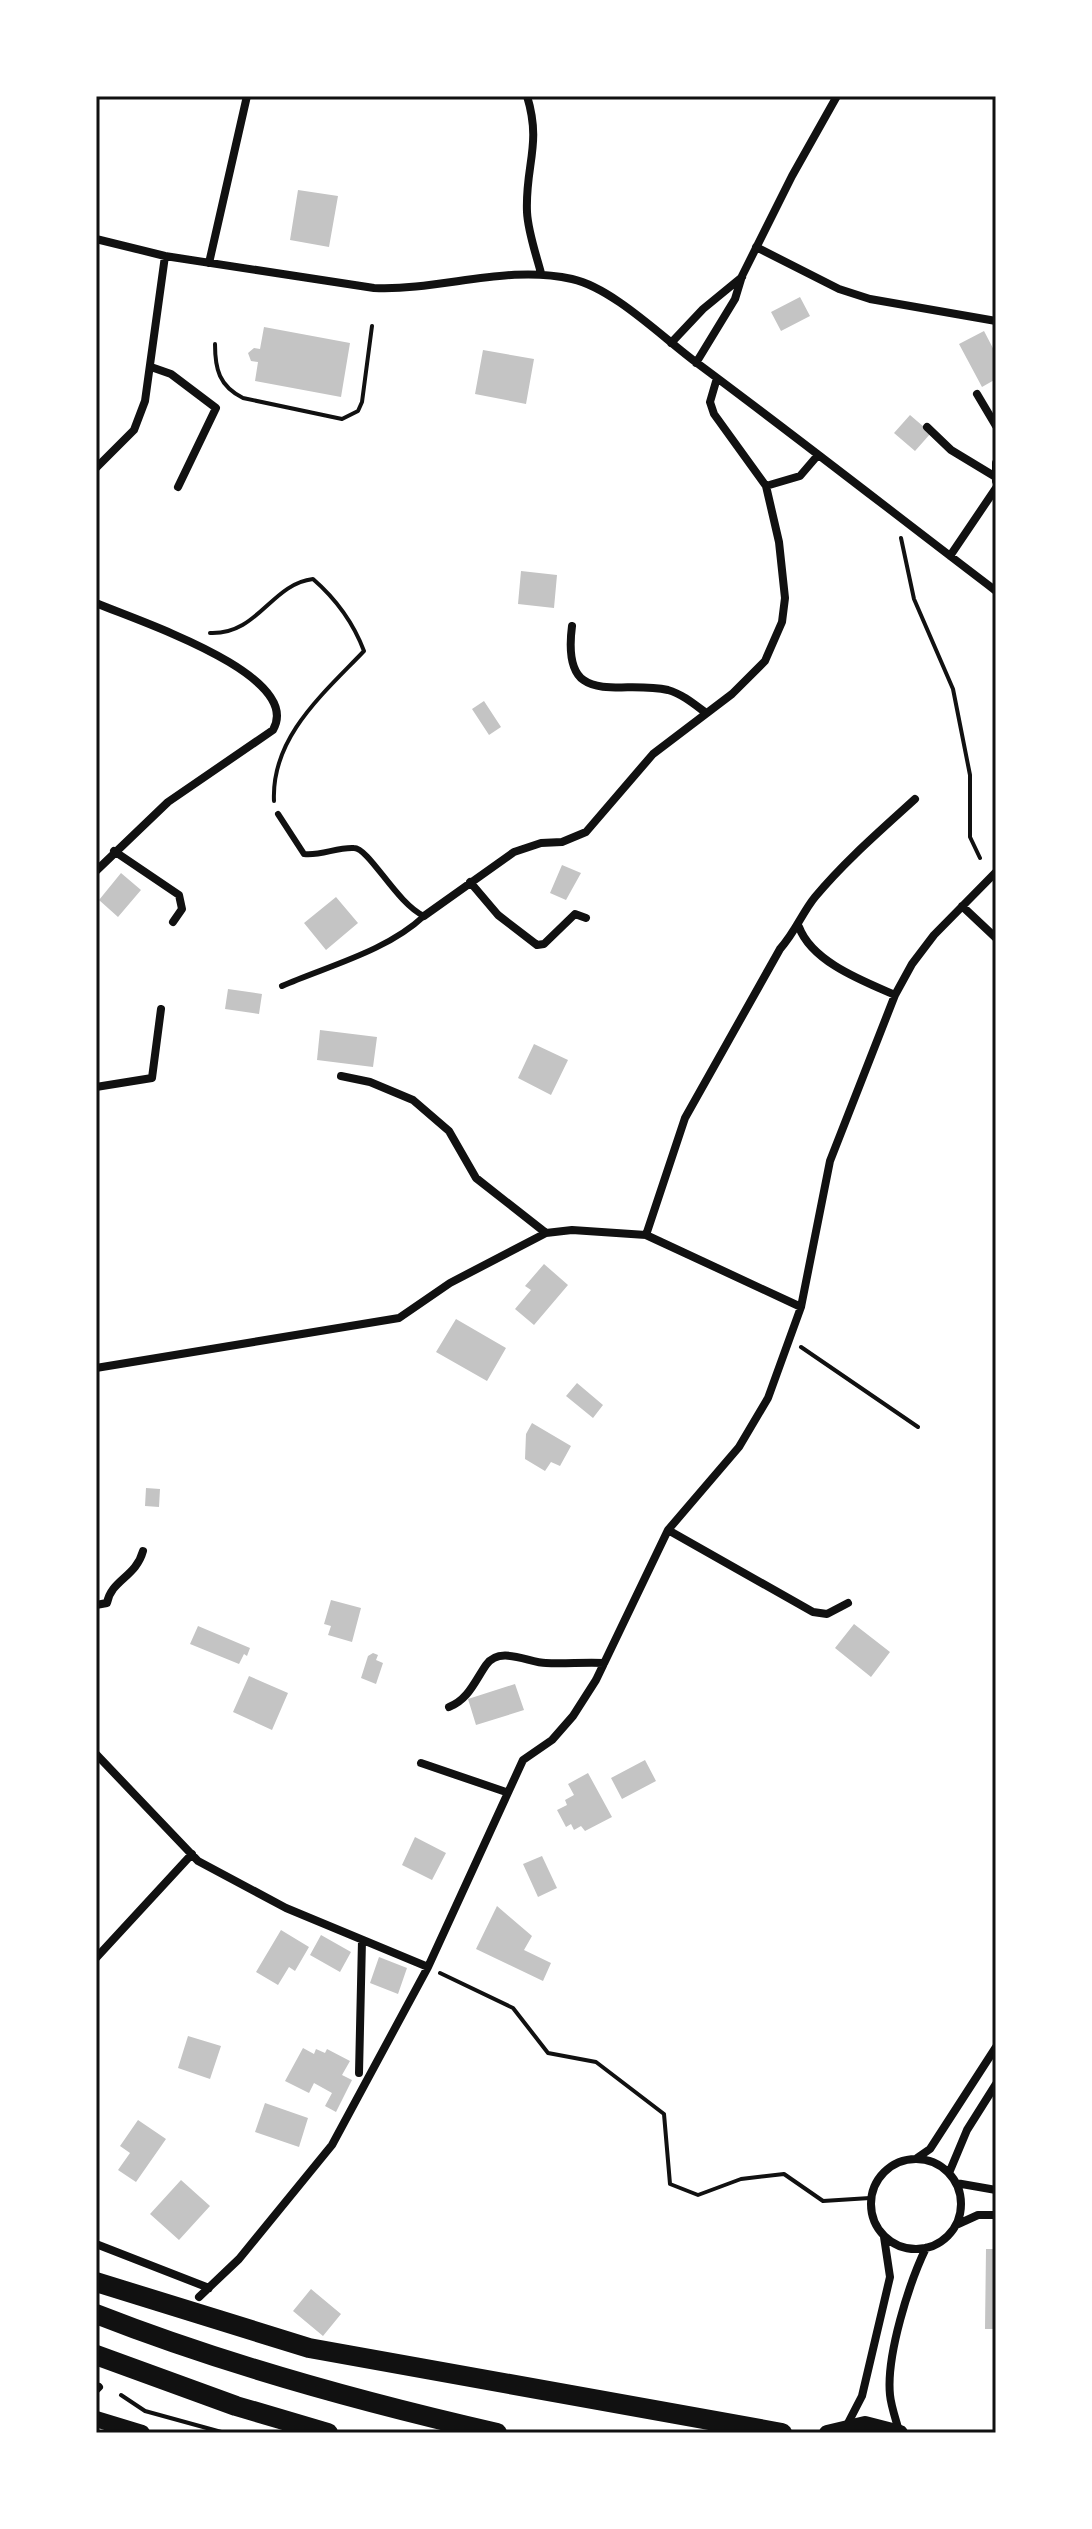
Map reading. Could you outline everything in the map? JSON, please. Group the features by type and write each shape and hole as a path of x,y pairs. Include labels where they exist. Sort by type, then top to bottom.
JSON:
{"highway":[{"path":"96,2282 309,2348 782,2433"},
{"path":"96,2314 275,2376 497,2433"},
{"path":"96,2355 236,2406 328,2433"}],"main road":[{"path":"96,2419 142,2433"},
{"path":"827,2433 847,2425 882,2426 900,2433"}],"street":[{"path":"209,263 247,96"},
{"path":"527,96 536,141 529,170 527,214 541,273"},
{"path":"696,363 731,307 756,247 837,96"},
{"path":"96,239 165,256 399,289 541,273 577,280 600,290 996,591"},
{"path":"756,247 839,289 870,299 996,321"},
{"path":"96,468 134,430 151,367 165,256"},
{"path":"671,343 703,309 742,276"},
{"path":"151,367 171,374 216,408 178,487"},
{"path":"424,916 514,852 541,843 562,842 586,832 653,754 749,679 765,661 782,622 785,577 766,486 714,414 710,402 717,378"},
{"path":"977,394 996,426"},
{"path":"927,427 951,450 995,478 996,463"},
{"path":"766,486 800,476 818,455"},
{"path":"950,556 996,488"},
{"path":"96,603 230,661 269,693 277,713 273,730 188,786 114,851 96,871"},
{"path":"572,626 568,655 574,670 594,685 612,690 666,690 706,713"},
{"path":"646,1235 685,1118 780,949 799,927 813,900 830,881 915,799"},
{"path":"114,851 179,895 182,909 173,922"},
{"path":"199,2297 290,2200 332,2145 428,1967 523,1760 565,1728 604,1663 668,1530 739,1447 768,1398 801,1307 830,1161 895,995 912,964 996,872"},
{"path":"470,882 498,915 537,945 544,944 575,914 586,918"},
{"path":"962,906 996,938"},
{"path":"799,927 804,940 819,953 863,981 895,995"},
{"path":"96,1087 152,1078 161,1009"},
{"path":"341,1076 370,1082 413,1100 449,1131 476,1178 546,1233"},
{"path":"96,1368 399,1318 450,1283 546,1233 572,1230 646,1235 801,1307"},
{"path":"668,1530 813,1612 827,1614 848,1603"},
{"path":"96,1605 107,1603 109,1592 139,1568 143,1551"},
{"path":"449,1707 467,1695 487,1663 495,1658 519,1656 542,1663 604,1663"},
{"path":"96,1754 198,1861 286,1908 428,1967"},
{"path":"421,1763 506,1792"},
{"path":"96,1958 192,1854"},
{"path":"359,2073 362,1940"},
{"path":"917,2158 930,2149 996,2047"},
{"path":"949,2173 967,2130 996,2084"},
{"path":"956,2225 961,2212 956,2183 949,2173 934,2162 917,2158 901,2161 886,2169 875,2182 870,2198 875,2225 884,2237 897,2245 926,2248 938,2244 956,2225 978,2215 996,2215"},
{"path":"956,2183 996,2190"},
{"path":"847,2425 862,2396 890,2277 884,2237"},
{"path":"96,2244 209,2288"},
{"path":"900,2433 890,2394 893,2362 909,2282 926,2248"}],"lane":[{"path":"278,814 304,854 356,847 366,852 401,902 424,916 412,927 362,952 282,986"}],"path":[{"path":"215,344 215,364 221,382 231,392 243,398 342,419 358,411 362,402 372,326"},
{"path":"899,531 914,599 953,689 970,775 970,837 980,858"},
{"path":"197,629 228,634 244,626 299,581 313,579 349,618 360,639 364,651 306,711 292,732 273,792 278,814"},
{"path":"789,1339 918,1427"},
{"path":"428,1967 513,2008 548,2053 596,2062 664,2114 670,2184 698,2195 741,2179 784,2174 823,2201 870,2198"},
{"path":"121,2395 145,2411 225,2433"}],"building":[{"path":"298,190 338,196 329,247 290,240"},
{"path":"800,297 810,316 781,331 771,312"},
{"path":"264,327 350,343 341,397 255,381 258,362 251,361 248,353 254,348 260,349"},
{"path":"984,331 996,354 996,379 982,387 959,344"},
{"path":"483,350 534,359 526,404 475,394"},
{"path":"910,415 931,433 915,451 894,433"},
{"path":"521,571 557,575 554,608 518,604"},
{"path":"484,701 501,727 489,735 472,709"},
{"path":"562,865 581,873 566,900 550,893"},
{"path":"121,873 141,890 118,917 99,900"},
{"path":"336,897 358,923 326,950 304,923"},
{"path":"228,989 262,994 259,1014 225,1009"},
{"path":"320,1030 377,1037 373,1067 317,1060"},
{"path":"534,1044 568,1060 551,1095 518,1078"},
{"path":"544,1264 568,1285 534,1325 515,1309 531,1290 525,1286"},
{"path":"456,1319 506,1348 487,1381 436,1352"},
{"path":"577,1383 603,1405 593,1418 566,1396"},
{"path":"532,1423 571,1446 560,1466 551,1462 545,1471 525,1459 526,1434"},
{"path":"146,1488 160,1489 159,1507 145,1506"},
{"path":"331,1600 361,1608 352,1642 328,1635 331,1626 324,1624"},
{"path":"854,1624 890,1652 871,1677 835,1648"},
{"path":"198,1626 250,1648 247,1656 244,1654 239,1664 190,1644"},
{"path":"373,1653 378,1655 376,1660 383,1663 376,1684 361,1678 368,1656"},
{"path":"249,1676 288,1693 272,1730 233,1712"},
{"path":"515,1684 524,1710 476,1725 468,1699"},
{"path":"645,1760 656,1781 622,1799 611,1778"},
{"path":"588,1773 612,1817 585,1831 581,1826 574,1830 571,1824 566,1827 557,1810 567,1805 565,1800 574,1795 568,1784"},
{"path":"415,1837 446,1853 432,1880 402,1865"},
{"path":"542,1856 557,1888 538,1897 523,1864"},
{"path":"497,1906 532,1936 524,1950 551,1963 543,1981 476,1949"},
{"path":"281,1930 309,1947 295,1971 289,1967 278,1985 256,1972"},
{"path":"321,1935 351,1952 340,1972 310,1955"},
{"path":"379,1957 407,1968 398,1994 370,1983"},
{"path":"188,2036 221,2046 210,2079 178,2068"},
{"path":"303,2048 314,2054 316,2049 325,2053 327,2049 350,2061 342,2075 352,2080 336,2112 325,2106 332,2093 314,2083 309,2093 285,2081"},
{"path":"265,2103 308,2118 299,2147 255,2132"},
{"path":"138,2120 166,2139 136,2182 118,2170 130,2153 120,2146"},
{"path":"181,2180 210,2206 179,2240 150,2214"},
{"path":"986,2249 996,2249 996,2329 985,2329"},
{"path":"311,2289 341,2314 323,2336 293,2311"}]}
